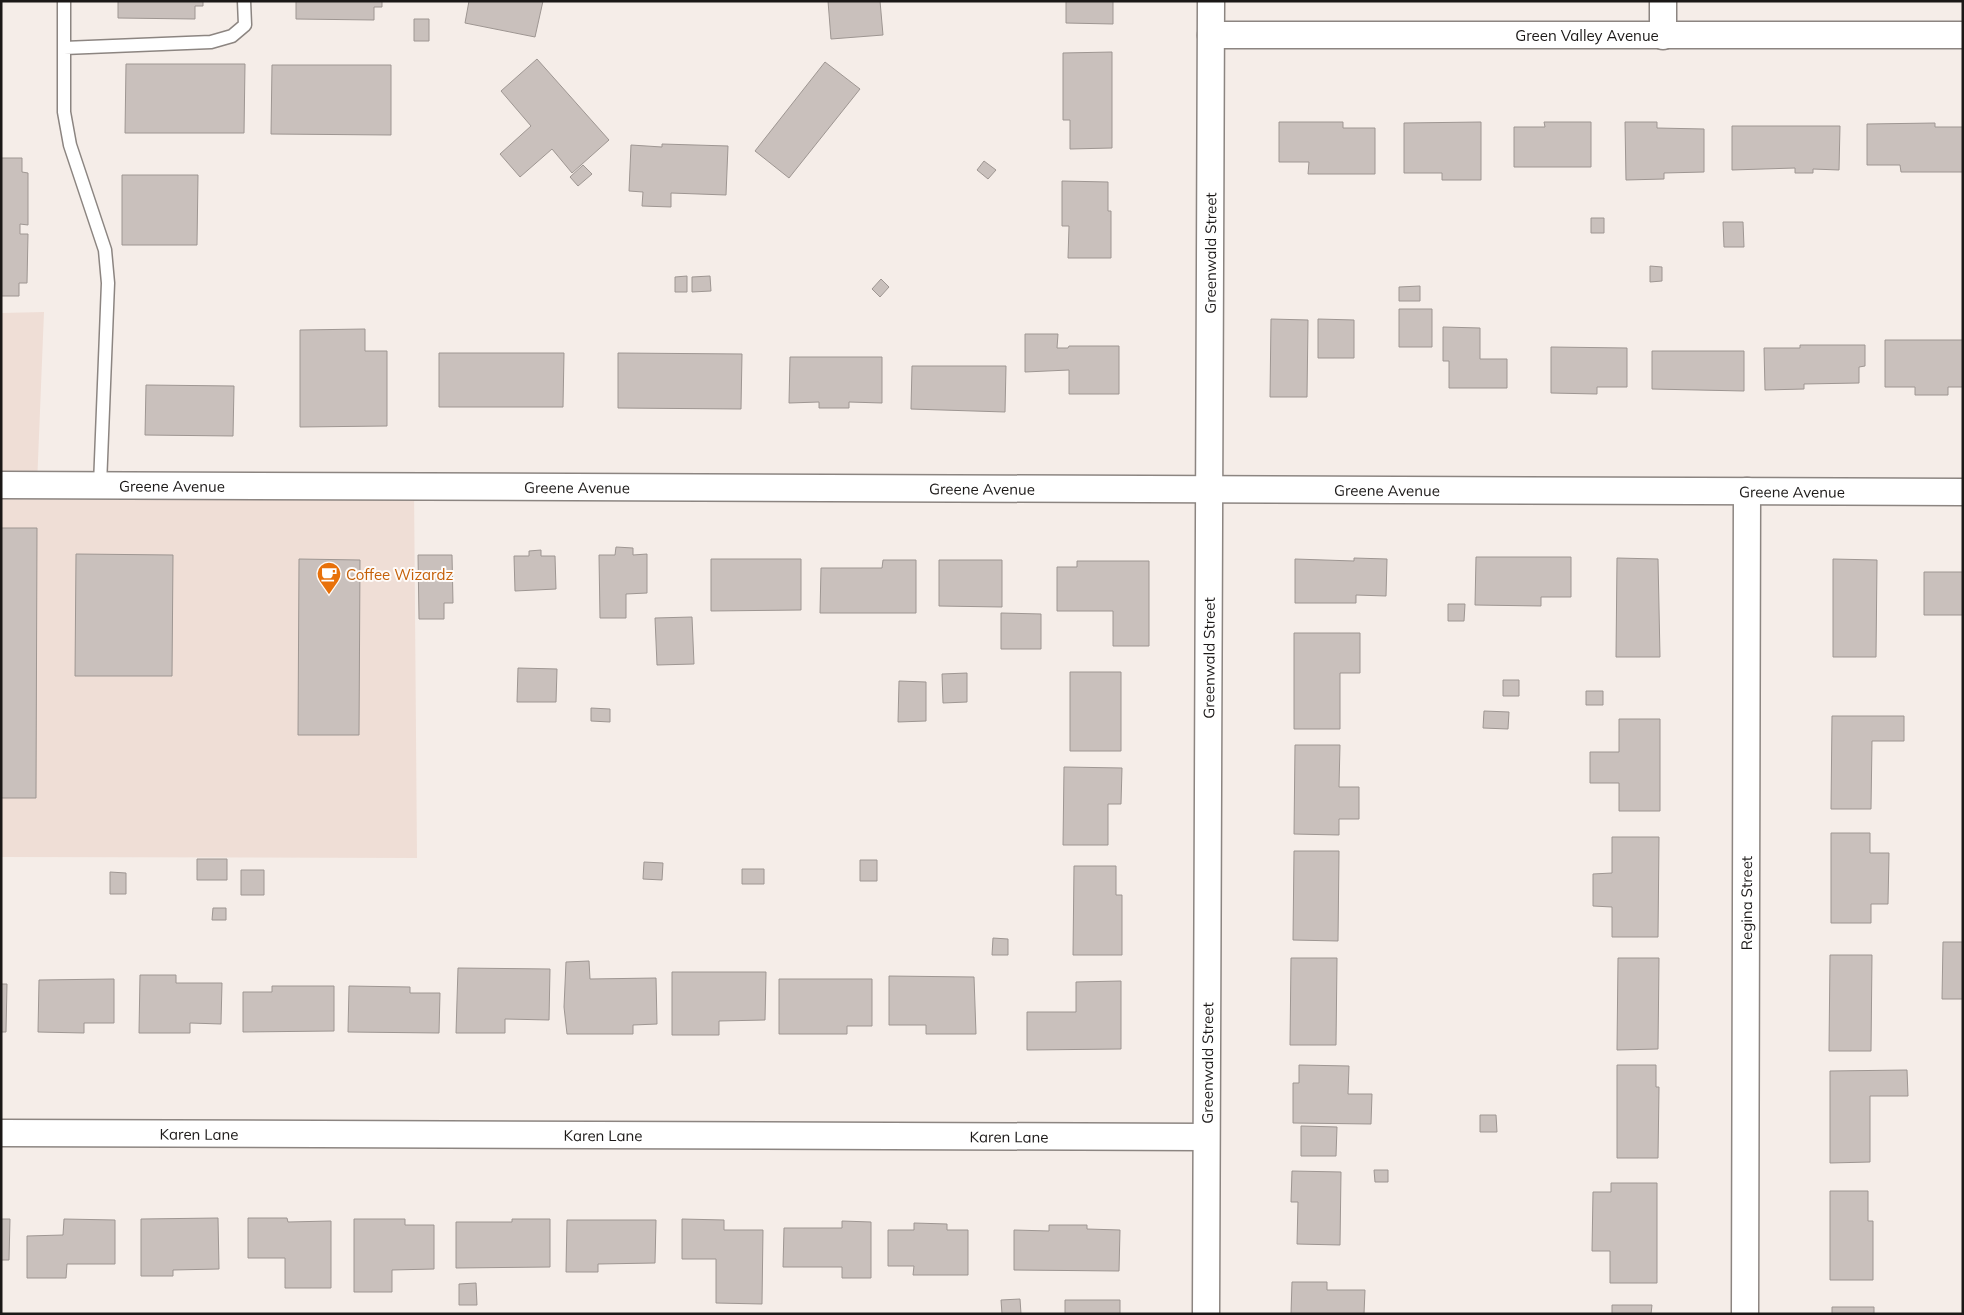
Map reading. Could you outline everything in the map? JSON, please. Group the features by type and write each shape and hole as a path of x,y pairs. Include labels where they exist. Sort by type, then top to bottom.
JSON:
{"street":[{"name":"Greenwald Street","path":"1206,1314 1211,1"},
{"path":"1663,1 1663,36"},
{"name":"Green Valley Avenue","path":"1211,35 1963,35"},
{"name":"Greene Avenue","path":"1,485 1963,492"},
{"name":"Regina Street","path":"1745,1314 1747,491"},
{"name":"Karen Lane","path":"1,1133 1206,1137"}],"lane":[{"path":"64,1 64,112 70,145 105,250 108,283 100,485"},
{"path":"64,48 211,42 232,36 245,25 244,1"}],"shaded area":[{"path":"44,312 37,485 414,486 417,858 1,857 1,313"}],"building":[{"path":"118,1 203,1 203,6 195,6 195,19 118,18"},
{"path":"296,1 382,1 382,7 374,7 374,20 296,19"},
{"path":"469,1 543,1 535,37 465,23"},
{"path":"828,1 880,1 883,35 831,39"},
{"path":"1066,1 1113,1 1113,24 1066,23"},
{"path":"414,19 429,19 429,41 414,41"},
{"path":"1112,52 1112,148 1070,149 1070,120 1063,120 1063,53"},
{"path":"537,59 609,140 572,173 552,149 520,177 500,154 531,126 501,91"},
{"path":"825,62 860,89 789,178 755,151"},
{"path":"126,64 245,64 244,133 125,133"},
{"path":"272,65 391,65 391,135 271,134"},
{"path":"1279,122 1343,122 1343,128 1375,128 1375,174 1308,174 1309,162 1279,162"},
{"path":"1481,122 1481,180 1442,180 1442,173 1404,173 1404,123"},
{"path":"1544,122 1591,122 1591,167 1514,167 1514,127 1545,127"},
{"path":"1625,122 1657,122 1657,128 1704,129 1704,172 1664,173 1664,179 1626,180"},
{"path":"1935,123 1935,127 1963,127 1963,172 1901,172 1900,165 1867,165 1867,124"},
{"path":"1732,126 1840,126 1839,170 1813,169 1813,173 1795,173 1795,168 1732,170"},
{"path":"662,144 728,146 726,195 671,193 671,207 642,206 643,192 629,191 631,145 662,147"},
{"path":"1,158 22,158 22,172 28,173 28,225 20,224 20,234 28,234 27,283 19,283 19,296 1,296"},
{"path":"984,161 996,170 988,179 977,170"},
{"path":"583,165 592,174 578,186 570,177"},
{"path":"122,175 198,175 197,245 122,245"},
{"path":"1062,181 1108,182 1108,211 1111,211 1111,258 1068,258 1069,226 1062,226"},
{"path":"1591,218 1604,218 1604,233 1591,233"},
{"path":"1723,222 1743,222 1744,247 1724,247"},
{"path":"1650,266 1662,267 1662,281 1650,282"},
{"path":"687,276 687,292 675,292 675,277"},
{"path":"710,276 711,291 692,292 692,277"},
{"path":"881,279 889,287 880,297 872,289"},
{"path":"1420,286 1420,301 1399,301 1399,287"},
{"path":"1399,309 1432,309 1432,347 1399,347"},
{"path":"1271,319 1308,320 1307,397 1270,397"},
{"path":"1318,319 1354,320 1354,358 1318,358"},
{"path":"1443,327 1480,328 1480,359 1507,359 1507,388 1449,388 1449,361 1443,361"},
{"path":"365,329 365,351 387,351 387,426 300,427 300,330"},
{"path":"1025,334 1058,334 1057,348 1068,348 1069,346 1119,346 1119,394 1069,394 1069,370 1025,372"},
{"path":"1885,340 1963,340 1963,387 1948,387 1948,395 1915,395 1915,387 1885,387"},
{"path":"1800,345 1865,345 1865,366 1859,367 1859,383 1804,384 1804,389 1765,390 1764,348 1800,348"},
{"path":"1551,347 1627,348 1627,387 1597,387 1597,394 1551,393"},
{"path":"1652,351 1744,351 1744,391 1652,389"},
{"path":"439,353 564,353 563,407 439,407"},
{"path":"618,353 742,354 741,409 618,408"},
{"path":"790,357 882,357 882,403 849,402 849,408 819,408 819,402 789,403"},
{"path":"912,366 1006,366 1005,412 911,409"},
{"path":"146,385 234,386 233,436 145,435"},
{"path":"1,528 37,528 36,798 1,798"},
{"path":"616,547 633,548 633,555 647,554 647,593 626,594 626,618 600,618 599,555 615,555"},
{"path":"541,550 541,556 555,556 556,589 515,591 514,556 529,556 529,551"},
{"path":"76,554 173,555 172,676 75,676"},
{"path":"418,555 452,555 453,603 444,603 444,619 419,619"},
{"path":"1476,557 1571,557 1571,597 1541,597 1541,606 1475,605"},
{"path":"1354,558 1387,559 1386,596 1356,595 1356,603 1295,603 1295,559 1354,561"},
{"path":"1617,558 1658,559 1660,657 1616,657"},
{"path":"299,559 360,560 359,735 298,735"},
{"path":"711,559 801,559 801,610 711,611"},
{"path":"1833,559 1877,560 1876,657 1833,657"},
{"path":"883,560 916,560 916,613 820,613 821,568 882,568"},
{"path":"939,560 1002,560 1002,607 939,606"},
{"path":"1077,561 1149,561 1149,646 1113,646 1113,611 1057,611 1057,567 1077,567"},
{"path":"1924,572 1963,572 1963,615 1924,615"},
{"path":"1448,604 1465,604 1464,621 1448,621"},
{"path":"1001,613 1041,614 1041,649 1001,649"},
{"path":"692,617 694,664 657,665 655,618"},
{"path":"1294,633 1360,633 1360,673 1340,673 1340,729 1294,729"},
{"path":"518,668 557,669 556,702 517,702"},
{"path":"1070,672 1121,672 1121,751 1070,751"},
{"path":"967,673 967,702 943,703 942,674"},
{"path":"1503,680 1519,680 1519,696 1503,696"},
{"path":"899,681 926,682 926,721 898,722"},
{"path":"1586,691 1603,691 1603,705 1586,705"},
{"path":"591,708 610,709 610,722 591,721"},
{"path":"1484,711 1509,712 1508,729 1483,728"},
{"path":"1832,716 1904,716 1904,741 1872,741 1871,809 1831,809"},
{"path":"1619,719 1660,719 1660,811 1619,811 1619,783 1590,783 1590,752 1619,752"},
{"path":"1295,745 1340,745 1339,787 1359,787 1359,819 1339,819 1339,835 1294,834"},
{"path":"1064,767 1122,768 1121,804 1108,804 1108,845 1063,845"},
{"path":"1831,833 1870,833 1870,853 1889,853 1888,904 1871,904 1871,923 1831,923"},
{"path":"1612,837 1659,837 1658,937 1612,937 1612,907 1593,906 1593,874 1612,873"},
{"path":"1294,851 1339,851 1338,941 1293,940"},
{"path":"197,859 227,859 227,880 197,880"},
{"path":"860,860 877,860 877,881 860,881"},
{"path":"644,862 663,863 662,880 643,879"},
{"path":"1074,866 1116,866 1116,895 1122,895 1122,955 1073,955"},
{"path":"742,869 764,869 764,884 742,884"},
{"path":"241,870 264,870 264,895 241,895"},
{"path":"110,872 126,873 126,894 110,894"},
{"path":"213,908 226,908 226,920 212,920"},
{"path":"993,938 1008,939 1008,955 992,955"},
{"path":"1943,942 1963,942 1963,999 1942,999"},
{"path":"1830,955 1872,955 1871,1051 1829,1051"},
{"path":"1291,958 1337,958 1336,1045 1290,1045"},
{"path":"1618,958 1659,958 1658,1049 1617,1050"},
{"path":"589,961 590,979 656,978 657,1024 633,1025 633,1034 567,1034 564,1007 566,962"},
{"path":"458,968 550,969 549,1020 505,1019 505,1033 456,1033"},
{"path":"672,972 766,972 765,1020 719,1021 719,1035 672,1035"},
{"path":"140,975 176,975 176,983 222,983 221,1024 190,1023 190,1033 139,1033"},
{"path":"889,976 974,977 976,1034 926,1034 926,1025 889,1025"},
{"path":"114,979 114,1023 84,1023 84,1033 38,1032 39,980"},
{"path":"779,979 872,979 872,1026 847,1026 847,1034 779,1034"},
{"path":"1121,981 1121,1049 1027,1050 1027,1012 1076,1012 1076,982"},
{"path":"1,984 7,984 6,1032 1,1032"},
{"path":"272,986 334,986 334,1031 243,1032 243,992 272,992"},
{"path":"349,986 410,987 410,993 440,993 439,1033 348,1032"},
{"path":"1299,1065 1349,1066 1348,1094 1372,1094 1371,1124 1293,1123 1293,1083 1299,1083"},
{"path":"1617,1065 1656,1065 1656,1087 1659,1087 1658,1158 1617,1158"},
{"path":"1907,1070 1908,1096 1870,1096 1870,1162 1830,1163 1830,1071"},
{"path":"1480,1115 1496,1115 1497,1132 1480,1132"},
{"path":"1301,1126 1337,1127 1336,1156 1301,1156"},
{"path":"1374,1170 1388,1170 1388,1182 1375,1182"},
{"path":"1292,1171 1341,1172 1340,1245 1297,1244 1298,1202 1291,1202"},
{"path":"1611,1183 1657,1183 1657,1283 1610,1283 1610,1251 1592,1251 1593,1192 1611,1192"},
{"path":"1830,1191 1868,1191 1868,1221 1873,1221 1873,1280 1830,1280"},
{"path":"218,1218 219,1269 173,1270 173,1276 141,1276 141,1219"},
{"path":"248,1218 287,1218 288,1222 331,1221 331,1288 285,1288 285,1258 248,1258"},
{"path":"1,1219 10,1219 9,1260 1,1260"},
{"path":"64,1219 115,1220 115,1264 67,1264 66,1278 27,1278 27,1236 63,1235"},
{"path":"354,1219 405,1219 405,1225 434,1225 434,1269 392,1270 392,1292 354,1292"},
{"path":"512,1219 550,1219 550,1267 456,1268 456,1222 512,1222"},
{"path":"682,1219 724,1220 724,1230 763,1230 762,1304 716,1303 716,1259 682,1259"},
{"path":"567,1220 656,1220 655,1263 598,1264 598,1272 566,1272"},
{"path":"842,1221 871,1222 871,1278 842,1278 842,1267 783,1267 784,1228 842,1228"},
{"path":"914,1223 947,1224 947,1230 968,1230 968,1275 913,1275 914,1266 888,1266 888,1230 914,1230"},
{"path":"1049,1225 1087,1225 1087,1229 1120,1230 1119,1271 1014,1270 1014,1230 1049,1231"},
{"path":"1292,1282 1327,1282 1327,1290 1365,1290 1364,1314 1291,1314"},
{"path":"476,1283 477,1305 459,1305 459,1284"},
{"path":"1020,1299 1021,1314 1002,1314 1001,1300"},
{"path":"1065,1300 1120,1300 1120,1314 1065,1314"},
{"path":"1612,1305 1652,1305 1651,1314 1612,1314"},
{"path":"1832,1307 1874,1307 1874,1314 1832,1314"}],"place":[{"name":"Coffee Wizardz","path":"329,595"}]}
